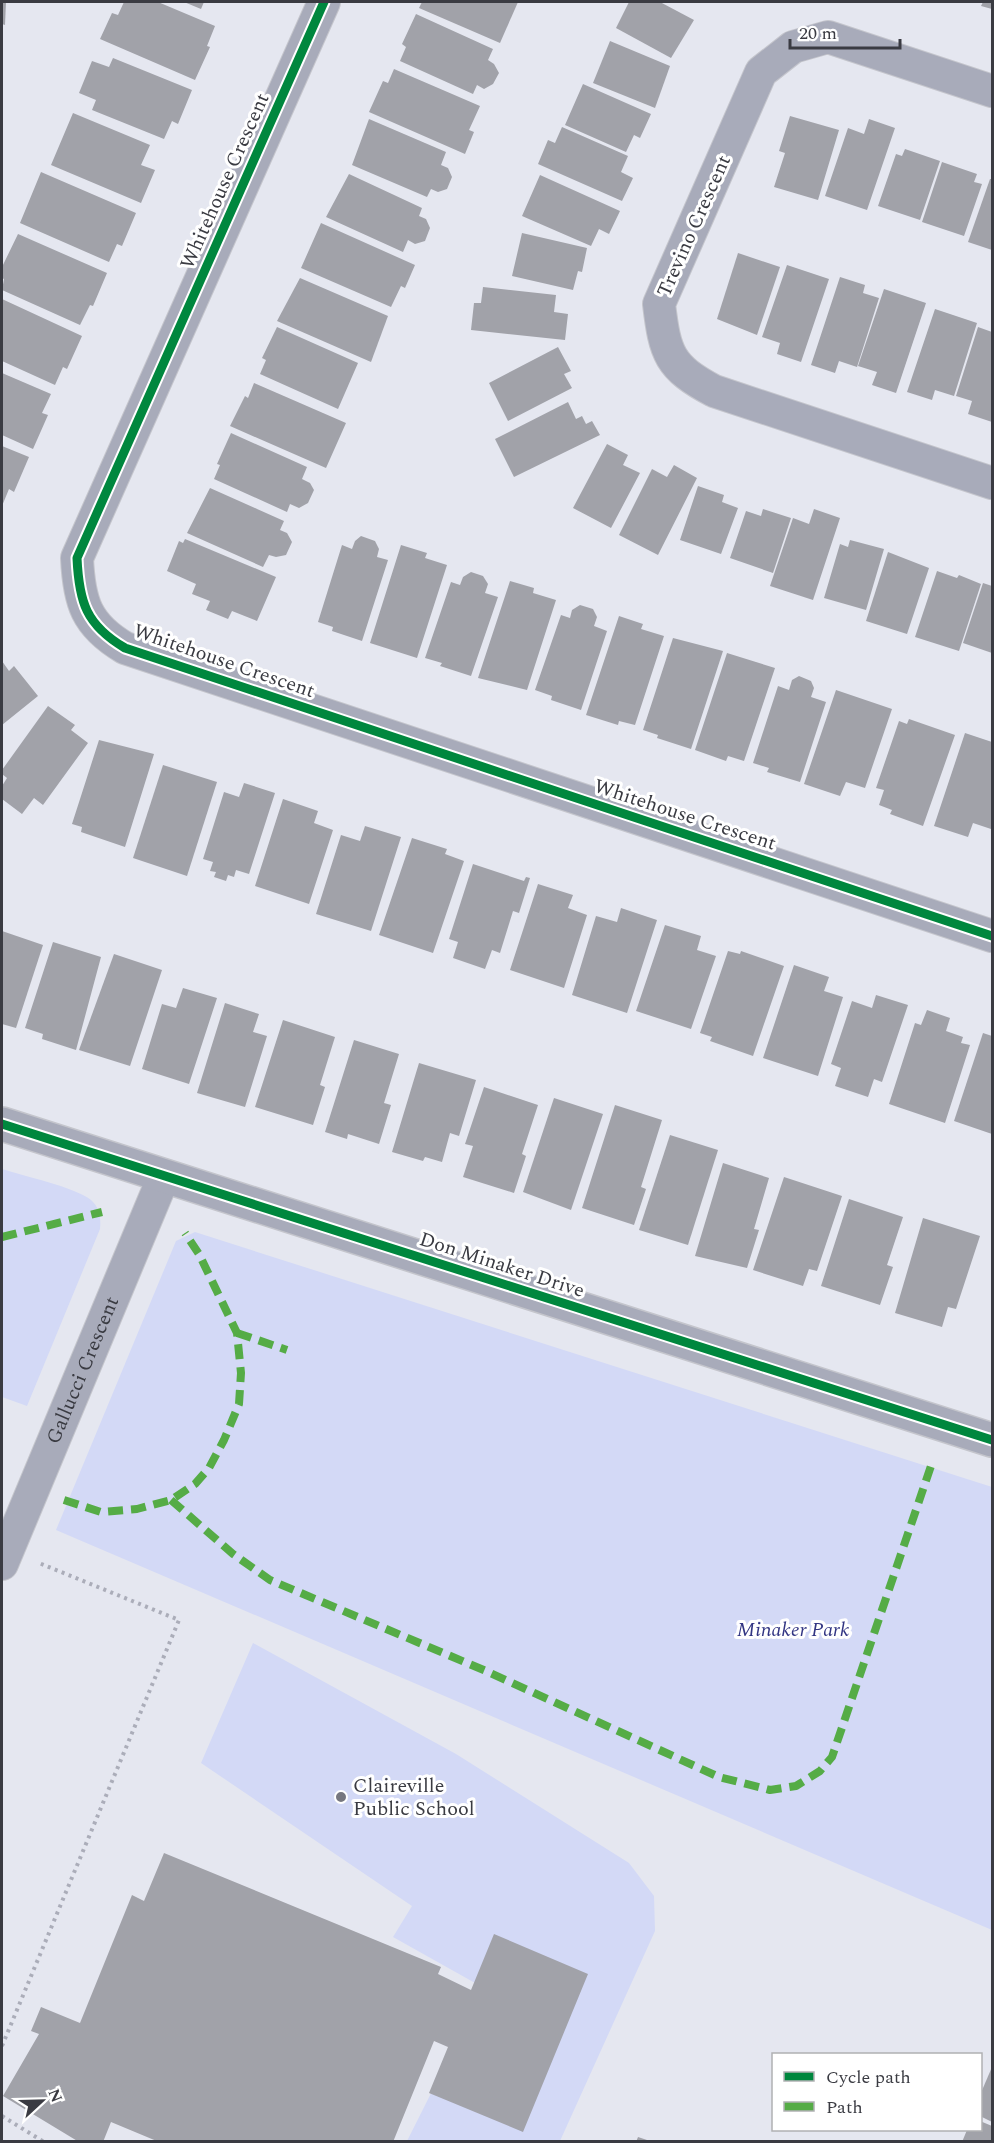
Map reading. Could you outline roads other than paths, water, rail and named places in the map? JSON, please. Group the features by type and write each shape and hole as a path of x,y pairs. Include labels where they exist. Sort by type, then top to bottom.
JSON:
{"street":[{"name":"Whitehouse Crescent","path":"324,2 77,558 78,587 87,613 104,635 125,648 993,936"},
{"name":"Trevino Crescent","path":"993,91 828,37 793,47 761,72 659,304 663,335 671,360 691,379 714,391 993,483"},
{"name":"Don Minaker Drive","path":"2,1124 993,1440"},
{"name":"Gallucci Crescent","path":"2,1564 164,1176"}],"place":[{"name":"Claireville Public School","path":"341,1797"}],"park label":[{"name":"Minaker Park","path":"793,1630"}]}
